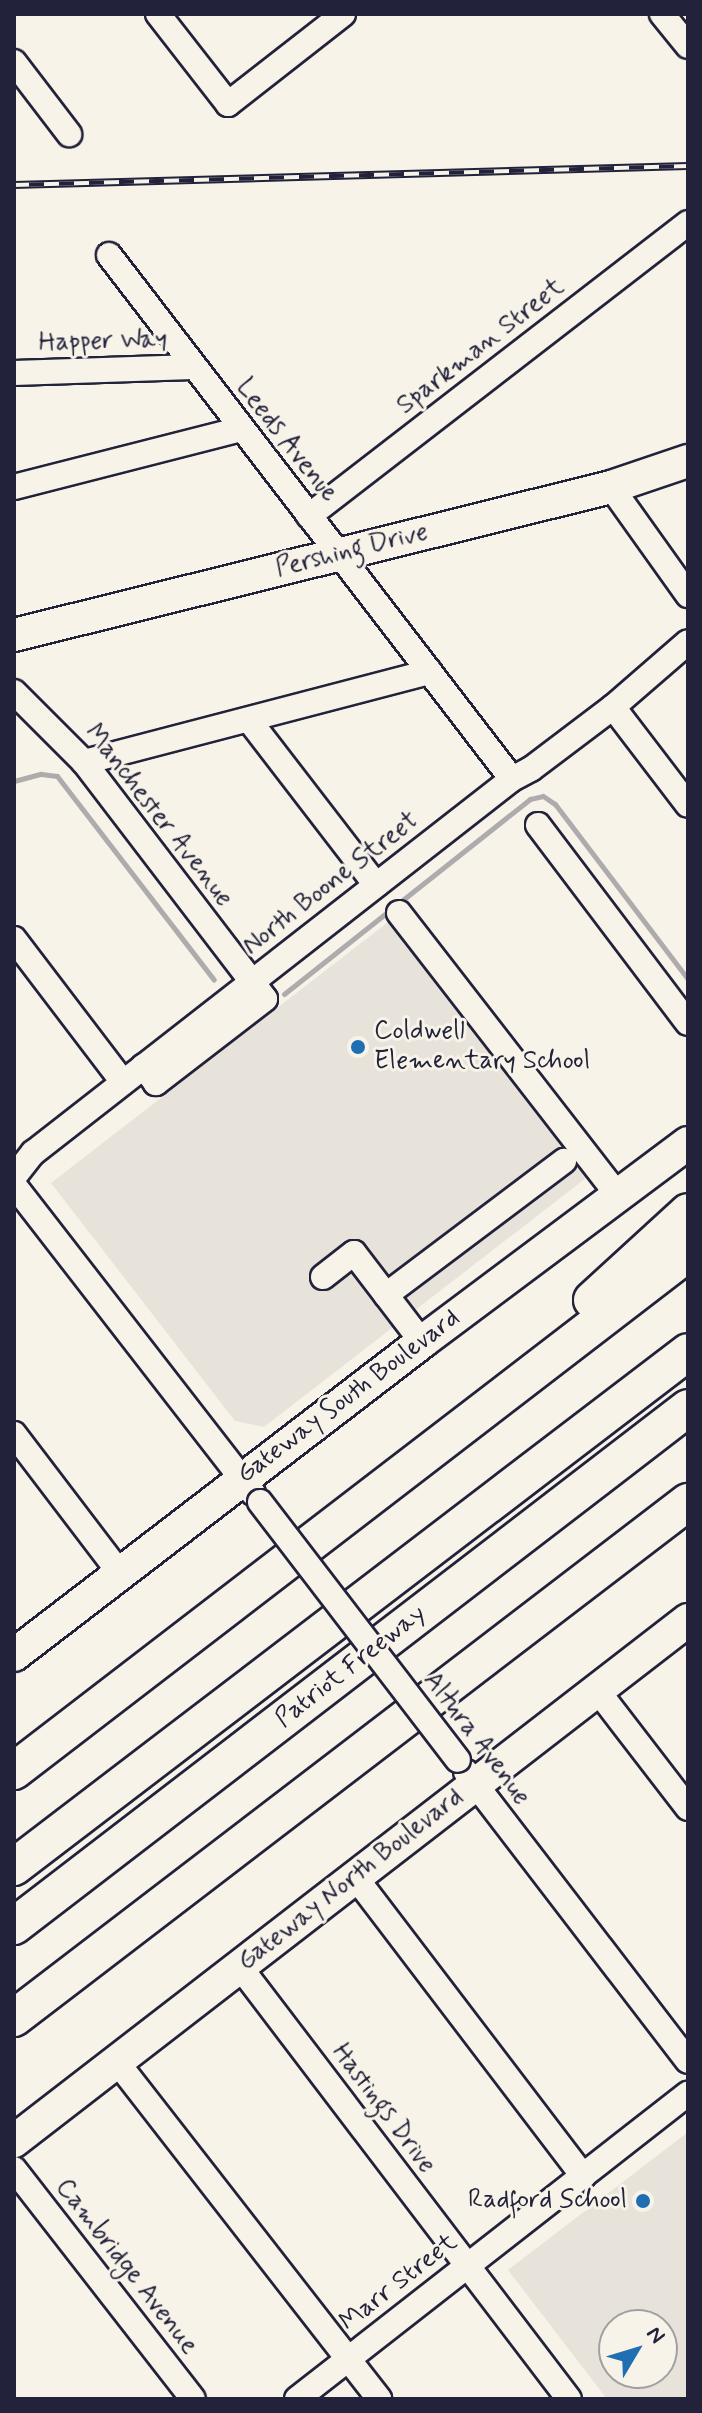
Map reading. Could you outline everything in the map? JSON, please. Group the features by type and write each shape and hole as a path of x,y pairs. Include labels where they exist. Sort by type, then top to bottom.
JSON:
{"highway":[{"path":"572,1342 586,1306 688,1212"},
{"path":"14,1771 688,1253"},
{"name":"Patriot Freeway","path":"14,1867 688,1352"},
{"name":"Patriot Freeway","path":"14,1926 688,1408"},
{"path":"14,2018 688,1502"}],"main road":[{"name":"Pershing Drive","path":"14,635 611,487 688,461"},
{"name":"Gateway South Boulevard","path":"14,1655 120,1573 251,1491 422,1342 688,1143"},
{"name":"Gateway North Boulevard","path":"14,2141 356,1878 466,1771 597,1690 688,1620"}],"street":[{"path":"158,14 228,104 334,17"},
{"path":"662,14 688,46"},
{"path":"14,62 69,134"},
{"name":"Sparkman Street","path":"309,516 688,223"},
{"name":"Leeds Avenue","path":"109,255 512,779"},
{"name":"Happer Way","path":"14,373 193,367"},
{"path":"14,487 241,429"},
{"path":"611,487 688,595"},
{"name":"North Boone Street","path":"14,1177 33,1153 512,779 531,769 613,707 688,642"},
{"path":"84,762 429,672"},
{"name":"Manchester Avenue","path":"14,692 84,762 251,981"},
{"path":"613,707 688,805"},
{"path":"249,720 376,885"},
{"path":"538,825 688,1023"},
{"path":"399,913 618,1195"},
{"path":"14,939 123,1082"},
{"path":"386,1295 564,1161"},
{"name":"Altura Avenue","path":"14,1185 688,2061"},
{"path":"323,1277 354,1253 422,1342"},
{"path":"14,1434 120,1573"},
{"path":"597,1690 688,1808"},
{"path":"356,1878 583,2176"},
{"name":"Hastings Drive","path":"240,1967 569,2399"},
{"path":"117,2062 379,2399"},
{"name":"Marr Street","path":"297,2399 688,2094"},
{"name":"Cambridge Avenue","path":"14,2169 193,2399"}],"shaded area":[{"name":"Coldwell Elementary School","path":"392,919 590,1175 264,1427 235,1421 51,1183"},
{"name":"Radford School","path":"688,2132 688,2399 607,2399 599,2389 678,2389 678,2309 598,2309 598,2387 508,2270"}],"waterway":[{"path":"14,781 41,774 57,776 214,980"},
{"path":"284,994 530,799 543,796 555,804 688,979"}],"railway":[{"path":"14,185 688,166"}],"place":[{"name":"Coldwell Elementary School","path":"358,1047"},
{"name":"Radford School","path":"643,2201"}]}
